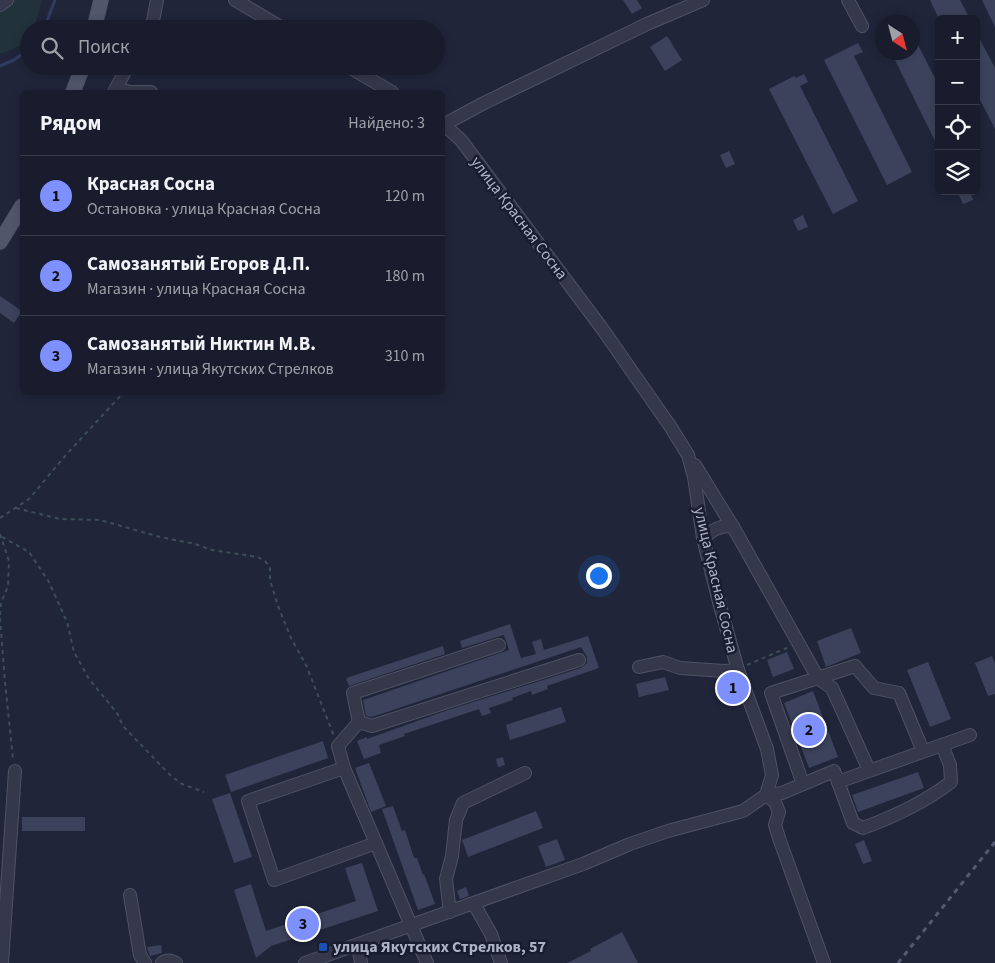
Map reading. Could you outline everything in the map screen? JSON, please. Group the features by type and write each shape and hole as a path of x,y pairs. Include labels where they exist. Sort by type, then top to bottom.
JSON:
{"main road":[{"path":"96,20 101,0"},
{"path":"74,90 80,75"},
{"path":"0,242 20,209"}],"street":[{"path":"0,4 7,0"},
{"path":"153,20 157,0"},
{"path":"235,0 269,20"},
{"path":"445,122 646,24 703,0"},
{"path":"848,0 862,26"},
{"path":"115,90 123,75"},
{"path":"363,75 389,90"},
{"name":"улица Красная Сосна","path":"445,124 461,140 595,319 670,426 688,455 719,602 738,670 767,749 772,775 766,796"},
{"path":"688,455 733,526 818,678 832,688 870,770"},
{"path":"704,538 718,528 733,526"},
{"path":"427,963 344,768 338,746 358,722 353,693 499,645"},
{"path":"358,722 372,726 579,660"},
{"path":"639,667 663,662 680,668 724,672 738,670"},
{"path":"803,784 771,693 855,666 874,688 899,693 924,752"},
{"path":"838,782 970,735"},
{"path":"305,963 474,904 668,830 743,811 766,796 782,793 834,771 853,822 863,828 891,817 930,796 951,782 950,764 942,745"},
{"path":"344,768 248,801 274,880 376,843"},
{"path":"2,963 2,898 14,771"},
{"path":"450,912 446,879 452,856 456,820 463,803 525,773"},
{"path":"766,796 775,802 779,812 776,825 780,841 824,963"},
{"path":"130,895 140,955 145,963"},
{"path":"474,904 491,934 501,963"},
{"path":"358,945 361,963"},
{"path":"162,963 171,960 176,963"}],"path":[{"path":"0,518 29,500 65,456 121,395"},
{"path":"16,508 60,519 100,520 212,550 258,557 265,560 270,567 270,580 278,606 291,638 306,665 338,746"},
{"path":"0,534 9,561 8,586 1,603 0,617 14,771"},
{"path":"2,537 29,552 49,582 68,622 74,652 89,679 118,713 123,726 171,776 182,784 204,792"},
{"path":"738,670 796,638"}],"shaded area":[{"path":"0,0 42,0 37,20 20,20 20,45 0,54"}],"building":[{"path":"623,0 637,0 642,8 632,14"},
{"path":"930,0 960,0 968,15 937,15"},
{"path":"982,0 995,0 995,27"},
{"path":"667,36 682,60 665,71 650,47"},
{"path":"980,40 995,68 995,129 980,100"},
{"path":"858,43 863,52 854,56 912,172 887,185 824,60"},
{"path":"920,49 935,78 935,141 895,60 920,60"},
{"path":"804,74 808,82 800,86 858,201 833,214 769,89 794,76 796,78"},
{"path":"729,151 735,164 726,168 720,155"},
{"path":"959,195 971,195 973,200 963,204"},
{"path":"803,215 808,227 798,231 793,220"},
{"path":"0,296 20,310 20,314 14,323 0,313"},
{"path":"510,624 521,658 536,654 532,642 541,639 544,650 588,636 599,668 547,686 548,689 532,695 531,691 512,698 513,700 489,708 491,713 482,716 479,709 404,734 405,736 379,745 381,753 364,759 357,741 581,668 587,663 587,657 581,647 372,717 366,716 363,700 509,650 504,635 462,648 460,641"},
{"path":"851,628 861,653 826,667 817,641"},
{"path":"443,646 445,654 349,686 346,678"},
{"path":"787,652 794,669 773,677 767,660"},
{"path":"992,656 995,663 995,694 988,696 975,663"},
{"path":"928,662 951,719 930,727 907,670"},
{"path":"665,677 669,690 639,697 636,684"},
{"path":"813,691 838,757 809,768 784,703"},
{"path":"561,707 566,722 510,740 506,725"},
{"path":"323,741 328,758 231,792 225,775"},
{"path":"503,757 505,765 498,767 496,759"},
{"path":"369,763 386,806 371,812 355,768"},
{"path":"918,772 924,788 858,812 852,795"},
{"path":"230,793 252,857 234,863 212,799"},
{"path":"393,806 402,831 405,830 414,858 417,858 424,874 435,904 418,910 382,809"},
{"path":"536,811 543,828 468,857 462,840"},
{"path":"22,817 85,817 85,831 22,831"},
{"path":"557,839 565,860 546,867 538,846"},
{"path":"864,840 872,861 863,864 855,844"},
{"path":"362,863 378,911 271,946 256,958 234,890 251,884 266,931 356,901 345,868"},
{"path":"466,887 469,896 460,899 457,891"},
{"path":"622,932 638,963 567,963 591,951 590,949"},
{"path":"161,945 162,953 150,956 147,947"}],"waterway":[{"path":"47,20 55,0"},
{"path":"0,66 20,56"}],"railway":[{"path":"898,963 995,842"}],"place":[{"name":"Красная Сосна","path":"733,688"},
{"name":"Самозанятый Егоров Д.П.","path":"809,730"},
{"name":"Самозанятый Никтин М.В.","path":"303,924"},
{"name":"улица Якутских Стрелков, 57","path":"323,947"}]}
